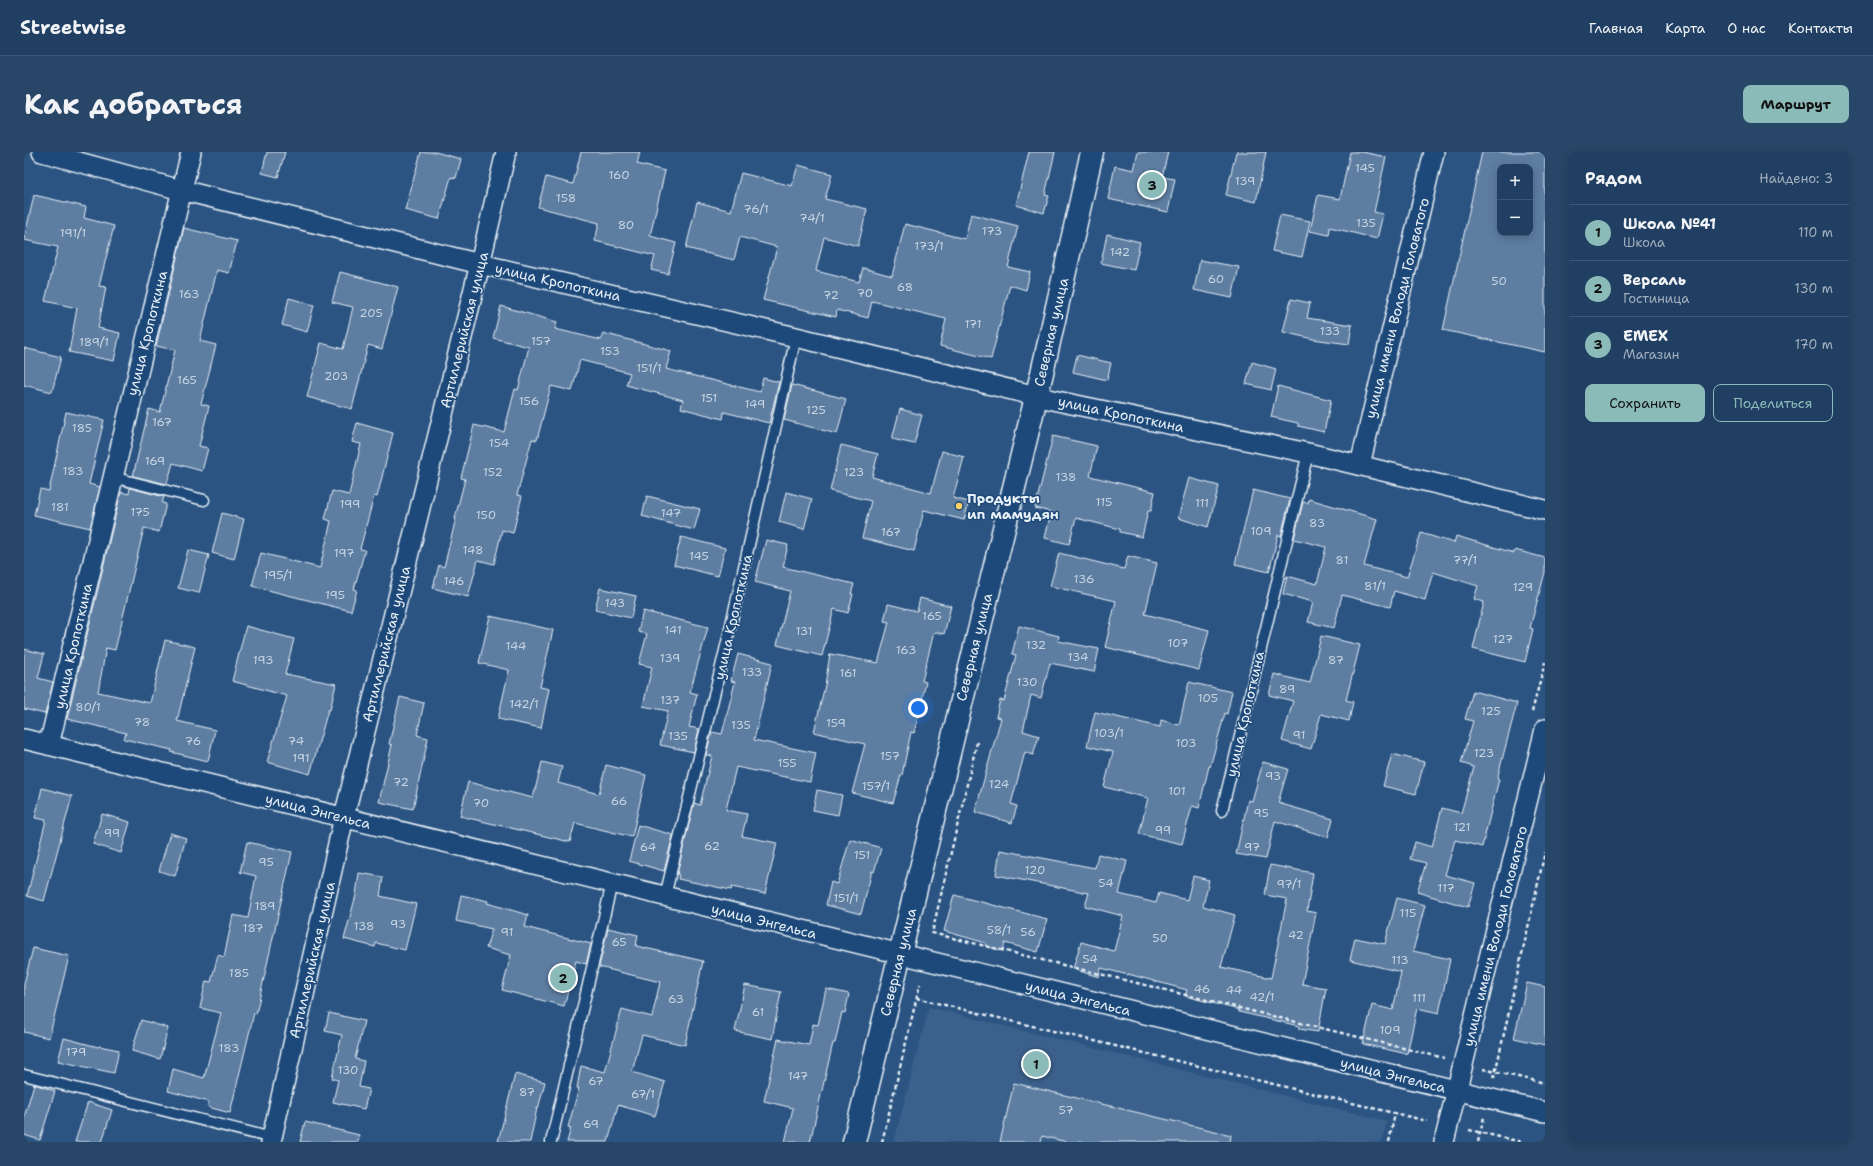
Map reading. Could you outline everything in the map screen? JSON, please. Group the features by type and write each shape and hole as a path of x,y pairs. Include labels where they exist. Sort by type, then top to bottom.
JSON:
{"main road":[{"name":"Северная улица","path":"854,1142 1042,373 1092,152"}],"street":[{"name":"улица Кропоткина","path":"42,152 181,190 480,264 796,337 1036,395 1308,453 1545,510"},
{"path":"181,190 191,152"},
{"name":"Артиллерийская улица","path":"272,1140 344,817 480,264 506,152"},
{"name":"улица имени Володи Головатого","path":"1360,465 1434,152"},
{"name":"улица Кропоткина","path":"49,745 181,190"},
{"name":"улица имени Володи Головатого","path":"1446,1134 1545,729"},
{"name":"улица Энгельса","path":"24,739 1545,1112"}],"lane":[{"name":"улица Кропоткина","path":"665,896 727,642 796,337"},
{"name":"улица Кропоткина","path":"1222,812 1308,453"},
{"path":"112,477 204,500"},
{"path":"550,1142 612,883"},
{"name":"Артиллерийская улица","path":"24,1075 272,1140"}],"path":[{"path":"1489,1099 1545,852"},
{"path":"932,933 1545,1083"},
{"path":"882,1142 920,984"},
{"path":"916,998 1395,1113 1446,1134 1522,1142"},
{"path":"1389,1142 1395,1113"}],"shaded area":[{"path":"929,1007 1387,1121 1382,1142 894,1142"}],"building":[{"path":"267,152 285,152 278,177 262,173"},
{"path":"421,152 435,152 461,159 456,178 451,177 439,219 405,210"},
{"path":"581,152 640,152 637,164 665,171 650,236 676,243 668,274 651,270 655,256 595,241 599,223 538,207 546,177 573,184"},
{"path":"1029,152 1055,152 1045,195 1049,196 1044,213 1016,205"},
{"path":"1138,152 1168,152 1162,177 1175,179 1168,212 1108,199 1115,166 1134,170"},
{"path":"1236,152 1266,152 1256,202 1226,195"},
{"path":"1350,152 1362,152 1386,157 1374,212 1383,214 1377,239 1330,227 1329,235 1310,231 1318,195 1340,199"},
{"path":"1482,152 1545,152 1545,352 1443,330"},
{"path":"798,165 832,174 825,199 867,209 858,246 824,237 816,271 859,282 863,268 892,276 905,224 965,239 971,214 1018,226 1008,267 1030,272 1026,290 1010,285 991,359 940,346 946,319 872,301 868,318 837,310 836,317 763,300 777,247 740,237 734,260 686,248 697,202 731,211 741,173 792,186"},
{"path":"34,195 86,207 84,218 114,226 99,286 106,287 98,328 120,333 114,361 69,352 77,308 45,301 58,247 24,240"},
{"path":"1280,215 1310,221 1302,257 1272,251"},
{"path":"184,228 237,241 229,273 217,270 200,341 216,345 201,404 209,406 199,446 208,448 202,471 173,463 167,484 133,476 149,409 160,412 175,350 156,346"},
{"path":"1107,234 1140,242 1134,270 1101,263"},
{"path":"1200,260 1239,267 1232,298 1194,290"},
{"path":"340,272 398,287 382,349 368,345 352,409 307,397 321,343 343,349 353,307 332,302"},
{"path":"289,298 314,305 307,332 282,325"},
{"path":"1291,299 1310,303 1307,318 1352,325 1349,344 1313,339 1283,332"},
{"path":"501,306 557,322 555,329 601,340 603,333 671,351 666,369 760,392 763,378 779,382 769,423 724,412 723,419 681,408 683,400 626,385 630,373 580,360 572,391 551,386 537,440 532,439 517,495 522,496 513,533 502,530 494,564 478,560 468,597 433,588 439,565 444,567 465,479 461,478 474,425 504,432 515,389 518,390 529,347 493,338"},
{"path":"24,348 61,357 52,392 24,385"},
{"path":"1077,355 1111,363 1107,380 1073,372"},
{"path":"1252,362 1276,369 1271,390 1246,384"},
{"path":"792,385 846,399 837,434 784,420"},
{"path":"1278,386 1331,400 1324,432 1298,426 1298,423 1271,417"},
{"path":"900,409 922,415 914,444 892,439"},
{"path":"66,412 104,420 89,484 100,487 90,528 34,515 40,489 49,491"},
{"path":"357,423 393,433 377,497 374,496 360,549 365,550 354,589 357,590 351,611 252,586 261,553 320,568 331,521 325,519 332,491 349,495 361,444 352,442"},
{"path":"1053,436 1097,446 1090,476 1155,492 1151,511 1148,511 1142,537 1120,532 1120,529 1076,518 1069,544 1045,538 1051,512 1035,508"},
{"path":"841,445 878,454 872,477 931,493 942,451 964,457 953,498 969,502 964,520 924,510 914,551 862,538 871,501 830,491"},
{"path":"1189,478 1219,486 1208,527 1178,518"},
{"path":"130,488 164,497 162,503 166,504 159,532 144,528 115,650 106,648 98,692 150,703 165,640 195,647 177,721 215,730 208,761 171,752 172,750 124,739 126,733 67,719 121,492 129,494"},
{"path":"1253,490 1290,499 1281,536 1278,535 1269,572 1235,564"},
{"path":"786,492 812,499 804,529 779,522"},
{"path":"647,496 700,509 694,530 642,516"},
{"path":"1309,499 1377,519 1364,566 1407,577 1421,533 1454,543 1456,536 1514,553 1515,550 1545,558 1545,572 1530,628 1533,629 1525,662 1473,649 1484,602 1474,599 1478,586 1433,572 1425,600 1394,591 1390,607 1342,595 1334,628 1308,622 1313,602 1283,594 1287,576 1317,584 1326,547 1294,539 1303,502 1308,503"},
{"path":"222,513 244,519 234,559 212,553"},
{"path":"681,537 725,548 718,576 674,565"},
{"path":"766,540 788,545 783,567 854,584 848,613 834,609 822,656 777,645 790,591 755,582"},
{"path":"188,550 209,555 199,593 178,588"},
{"path":"1059,553 1124,569 1128,556 1157,563 1145,614 1209,630 1199,670 1105,647 1116,601 1050,586"},
{"path":"600,588 636,596 631,618 595,610"},
{"path":"920,598 951,606 944,634 934,632 922,681 926,682 919,713 914,733 911,732 902,775 893,803 852,793 865,744 814,732 825,685 830,654 878,663 889,622 884,621 888,604 917,611"},
{"path":"643,611 708,627 690,692 697,694 689,727 699,729 694,752 660,745 668,711 643,706 652,667 639,664 647,634 638,632"},
{"path":"490,616 553,630 540,687 549,689 541,728 498,719 509,670 479,663"},
{"path":"246,626 294,639 285,674 336,684 330,710 328,710 310,774 267,762 287,696 232,681"},
{"path":"1019,626 1059,636 1058,641 1099,649 1094,672 1050,663 1041,698 1031,695 1023,731 1039,736 1033,755 1025,752 1011,804 1017,806 1012,823 975,812 1001,718 996,717 1000,700 1004,701 1016,655 1012,654"},
{"path":"1321,636 1360,645 1346,700 1353,702 1349,721 1321,714 1311,749 1282,741 1293,701 1269,695 1274,674 1310,683"},
{"path":"24,649 44,654 38,678 53,682 45,714 24,709"},
{"path":"738,654 772,663 754,740 816,753 810,782 736,767 726,810 747,814 742,836 777,843 765,894 732,887 731,890 678,879 679,875 677,874 694,803 700,805 712,756 706,755 712,732 722,734 735,682 731,681"},
{"path":"1189,682 1232,692 1227,714 1225,713 1210,767 1209,766 1199,808 1192,806 1182,844 1139,834 1148,798 1104,787 1113,752 1087,746 1095,712 1160,727 1161,720 1179,725"},
{"path":"1473,691 1517,703 1497,779 1499,779 1482,847 1455,840 1445,875 1475,883 1468,907 1417,892 1426,863 1410,859 1415,842 1432,847 1442,808 1461,813 1474,767 1461,763 1473,721 1465,719"},
{"path":"400,697 424,703 417,735 428,738 413,809 379,802 392,745 389,744"},
{"path":"1392,754 1424,762 1416,794 1383,786"},
{"path":"542,762 562,767 558,783 599,794 606,765 646,775 632,837 575,823 570,842 460,816 468,782 533,798"},
{"path":"1263,762 1288,769 1278,803 1333,819 1328,837 1275,821 1266,859 1236,854 1248,800 1252,801"},
{"path":"42,788 72,796 44,901 27,896 46,820 35,818"},
{"path":"817,790 842,795 838,815 813,810"},
{"path":"102,814 130,822 121,853 93,844"},
{"path":"638,825 673,835 664,871 629,861"},
{"path":"170,833 186,838 175,876 159,871"},
{"path":"850,839 881,848 874,872 872,871 861,914 826,905 831,882 837,884"},
{"path":"247,842 292,852 256,1014 254,1013 230,1113 208,1107 209,1102 168,1091 173,1069 204,1078 221,1013 200,1008 206,981 211,982 218,955 224,957 233,915 248,918 256,876 240,872"},
{"path":"1000,850 1095,868 1098,854 1127,861 1119,894 1156,903 1159,893 1187,900 1193,876 1209,880 1203,906 1235,915 1221,967 1271,978 1287,899 1265,895 1270,865 1313,873 1307,911 1316,913 1302,984 1326,988 1318,1032 1299,1029 1299,1026 1239,1012 1239,1010 1185,996 1187,990 1128,974 1101,968 1099,977 1073,969 1081,942 1114,951 1123,916 1085,906 1089,893 996,875"},
{"path":"359,873 383,877 380,896 416,904 405,950 376,943 375,947 344,939 356,895"},
{"path":"461,895 488,901 487,903 528,915 525,927 591,944 586,964 576,961 564,1006 502,990 511,955 486,948 492,929 456,921"},
{"path":"954,895 1047,919 1038,952 1005,943 1003,951 985,946 986,943 944,931"},
{"path":"1397,898 1425,905 1413,951 1450,959 1439,1013 1417,1008 1407,1054 1363,1044 1372,1005 1393,1010 1401,972 1350,960 1355,938 1385,944"},
{"path":"608,928 638,935 636,946 703,961 685,1045 642,1035 632,1072 665,1082 655,1116 618,1105 608,1142 567,1142 571,1128 568,1127 579,1088 577,1088 581,1066 605,1072 622,1009 652,1017 660,982 599,967"},
{"path":"33,948 69,956 49,1038 24,1032 24,984"},
{"path":"1527,983 1545,987 1545,1045 1514,1038"},
{"path":"745,985 781,992 772,1039 735,1031"},
{"path":"826,989 849,994 845,1013 842,1012 835,1043 833,1043 810,1142 785,1142 793,1108 764,1101 778,1039 809,1045 813,1024 818,1025"},
{"path":"329,1013 364,1021 355,1059 364,1061 359,1087 369,1089 364,1109 333,1102 338,1080 332,1078 342,1035 325,1031"},
{"path":"141,1020 168,1028 160,1059 132,1051"},
{"path":"64,1038 98,1047 119,1050 114,1073 58,1061"},
{"path":"515,1074 545,1082 538,1109 537,1108 530,1142 498,1142"},
{"path":"1014,1083 1231,1135 1230,1142 1067,1142 1042,1136 1041,1142 1000,1142"},
{"path":"34,1084 55,1091 40,1140 24,1135 24,1118"},
{"path":"88,1102 112,1110 102,1142 75,1142"},
{"path":"305,1122 359,1135 358,1142 300,1142"}],"place":[{"name":"EMEX","path":"1152,185"},
{"name":"Продукты ип мамудян","path":"959,506"},
{"name":"Версаль","path":"563,978"},
{"name":"Школа №41","path":"1036,1064"}]}
